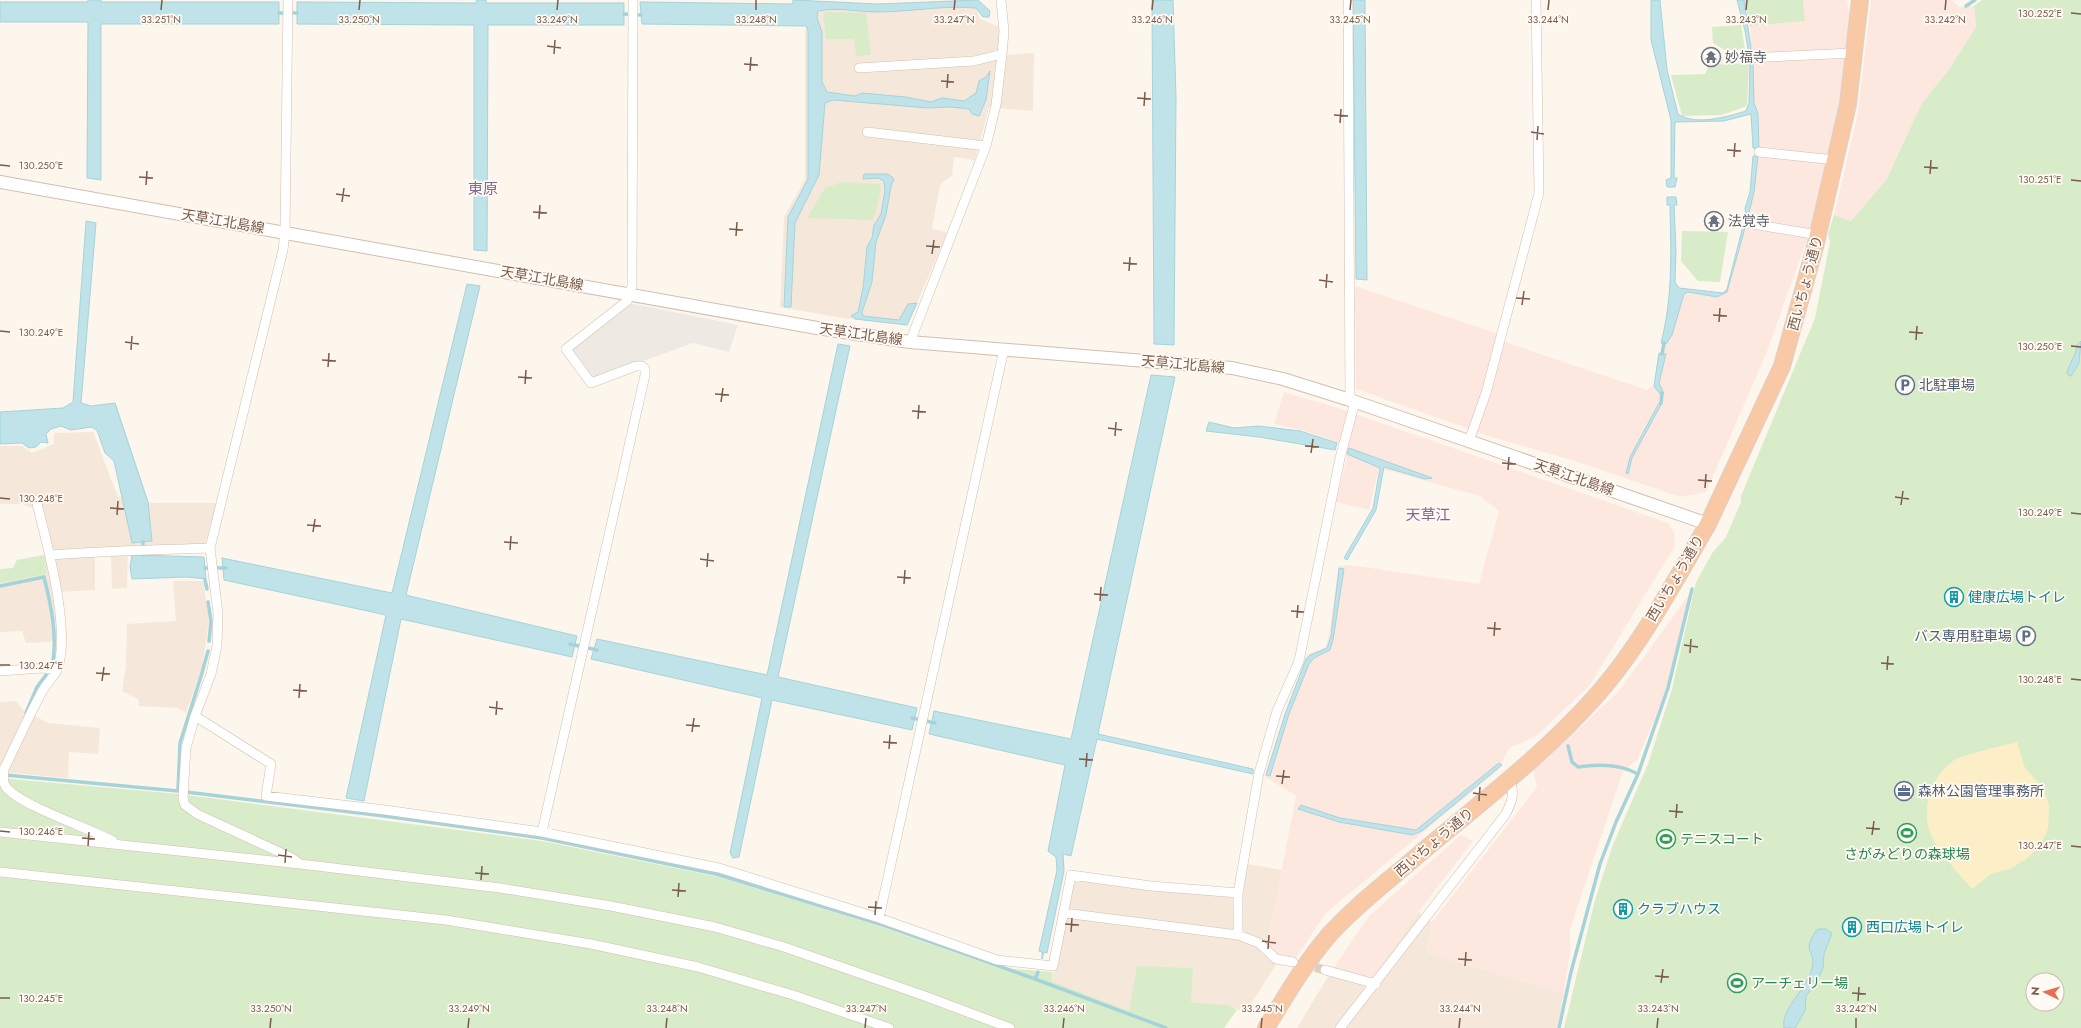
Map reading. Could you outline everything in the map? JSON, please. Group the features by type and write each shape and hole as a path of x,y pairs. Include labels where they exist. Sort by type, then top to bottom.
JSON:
{"highway":[{"name":"西いちょう通り","path":"1266,1028 1299,973 1329,935 1353,910 1554,739 1595,697 1620,665 1667,594 1708,524 1782,366 1818,235 1848,104 1860,0"}],"street":[{"path":"910,342 986,146 996,105 1002,54 1004,31 1000,0"},
{"path":"1238,935 1238,893 1259,773 1277,712 1299,661 1352,401 1348,0"},
{"path":"1469,441 1486,393 1539,192 1536,0"},
{"path":"1854,0 1858,16"},
{"path":"288,4 285,232 283,250 210,548 218,613 216,646 211,674 195,716 186,748 183,798 185,805 197,814 290,857 300,864"},
{"path":"542,832 645,369 642,366 636,366 591,383 566,348 627,301 632,286 633,5"},
{"path":"1751,58 1854,53"},
{"path":"859,68 974,61 1002,54"},
{"path":"867,132 986,146"},
{"path":"1759,152 1835,160"},
{"name":"天草江北島線","path":"0,182 816,328 910,342 1232,368 1283,379 1352,401 1708,524"},
{"path":"1745,222 1818,235"},
{"path":"879,918 1004,349"},
{"path":"36,500 50,555 61,632 57,670 43,690 2,768 3,780 5,786 18,798 118,844"},
{"path":"50,555 123,550 143,551 210,548"},
{"path":"0,671 43,668 57,670"},
{"path":"195,716 271,764 266,796 385,810 542,832 718,868 879,918 998,960 1053,966 1071,875 1151,886 1238,893"},
{"path":"1340,1028 1376,984 1505,814 1513,795 1513,787 1509,778"},
{"path":"0,832 300,864 507,890 611,906 715,927 784,947 1010,1028"},
{"path":"0,872 446,920 591,944 698,967 793,996 889,1028"},
{"path":"1064,914 1238,935 1259,943 1276,959 1293,962"},
{"path":"1325,970 1376,984"}],"shaded area":[{"path":"1803,0 1847,0 1850,16 1840,101 1808,237 1766,354 1706,492 1680,497 1578,462 1489,436 1356,389 1355,286 1496,333 1505,342 1647,390 1657,383 1676,290 1716,295 1725,292 1730,285 1752,193 1755,159 1750,26 1805,21"},
{"path":"1871,0 1951,0 1959,7 1974,6 1976,27 1948,71 1922,103 1885,181 1851,221 1834,215 1858,112"},
{"path":"974,2 980,19 1009,31 1007,55 1034,53 1033,111 989,107 975,160 954,157 952,175 940,185 932,228 947,233 909,322 858,317 848,319 780,307 784,217 805,179 805,30 818,6"},
{"path":"629,303 738,325 729,352 693,343 593,379 571,349"},
{"path":"1284,392 1335,407 1668,523 1674,532 1675,546 1589,686 1536,736 1509,748 1498,770 1326,913 1295,959 1281,957 1267,946 1296,796 1264,776 1307,655 1326,647 1339,566 1350,565 1479,584 1499,511 1480,496 1379,468 1369,510 1336,502 1347,456 1337,442 1302,430 1274,424"},
{"path":"93,432 118,497 154,503 217,503 205,544 128,547 127,588 112,589 111,556 95,556 95,590 60,592 65,635 49,642 26,643 22,631 0,632 0,583 47,574 37,510 22,504 0,504 0,446 22,446 32,453 54,444 54,433"},
{"path":"173,581 203,581 209,620 202,668 186,713 178,708 139,706 138,699 122,691 126,665 127,624 176,621"},
{"path":"1689,595 1668,688 1637,760 1623,771 1570,929 1570,952 1564,993 1427,953 1432,922 1537,787 1533,771 1619,691"},
{"path":"16,701 23,710 48,723 100,728 98,754 69,752 68,778 0,772 0,702"},
{"path":"1461,835 1473,841 1418,912 1368,984 1330,973 1369,916"},
{"path":"1247,864 1282,870 1267,945 1281,957 1245,1013 1229,1005 1191,1002 1192,968 1129,1011 1052,981 1075,877 1142,889 1243,897"},
{"path":"1418,912 1432,922 1427,953 1564,993 1557,1028 1297,1028 1330,973 1368,984"}],"green space":[{"path":"1744,0 1803,0 1805,21 1750,26"},
{"path":"1982,0 2081,0 2081,1028 1564,1028 1595,900 1612,847 1648,764 1672,689 1696,582 1713,552 1726,537 1741,502 1741,496 1815,318 1830,242 1828,234 1834,215 1851,221 1886,180 1922,103 1948,71 1976,27 1974,6"},
{"path":"823,12 866,13 871,55 856,56 854,39 826,39"},
{"path":"1741,25 1745,50 1725,50 1713,43 1712,27"},
{"path":"1749,63 1747,106 1722,115 1682,116 1671,75 1705,74 1709,65"},
{"path":"842,182 879,184 881,191 873,220 807,218 825,188"},
{"path":"1682,231 1728,232 1720,282 1698,281 1681,261"},
{"path":"44,555 47,574 0,583 0,569 13,568 17,560"},
{"path":"0,778 179,794 542,841 719,877 879,926 998,968 1053,972 1052,981 1129,1011 1137,966 1193,968 1191,1002 1229,1005 1237,1010 1224,1028 0,1028"}],"sand":[{"path":"2017,742 2025,768 2043,788 2049,806 2048,829 2040,846 2026,859 2010,869 1991,874 1972,889 1947,860 1934,841 1930,831 1927,820 1927,809 1932,787 1945,768 1953,761 1974,753"}],"water":[{"path":"88,0 101,0 101,2 279,2 279,24 101,24 101,180 87,178 88,22 0,22 0,2 88,2"},
{"path":"477,0 486,0 486,3 624,3 624,25 488,25 487,251 474,250 474,25 297,24 297,2 476,3"},
{"path":"793,0 878,4 978,0 990,11 989,17 983,17 976,8 964,7 889,12 833,9 818,11 817,18 822,32 822,82 827,92 855,96 862,93 906,97 931,102 942,98 964,101 976,93 979,81 986,77 990,71 986,100 979,116 972,114 969,109 951,107 928,108 833,100 825,103 819,175 795,223 791,307 784,307 788,217 808,179 808,31 806,26 642,24 640,2 793,4"},
{"path":"1152,0 1173,0 1176,97 1174,345 1154,344"},
{"path":"1353,0 1365,0 1367,280 1356,279"},
{"path":"1651,0 1660,0 1667,70 1678,114 1685,118 1702,120 1720,118 1746,111 1749,103 1750,62 1753,62 1754,103 1758,114 1759,149 1753,148 1751,114 1724,121 1675,122 1674,178 1677,178 1675,187 1667,187 1666,180 1671,178 1671,120 1651,40"},
{"path":"1737,0 1744,0 1752,55 1749,55 1745,31"},
{"path":"1753,156 1758,156 1754,192 1748,217 1746,217 1745,208 1750,192"},
{"path":"864,174 888,174 894,179 891,186 886,215 876,242 872,282 862,312 863,316 899,320 908,304 917,303 907,325 855,319 851,316 858,312 863,288 867,247 872,238 874,225 881,214 885,191 884,181 878,178 863,179"},
{"path":"1667,197 1676,197 1677,205 1674,205 1676,252 1675,282 1679,288 1723,293 1727,289 1743,226 1745,228 1727,292 1717,297 1688,292 1684,294 1672,335 1666,344 1661,343 1668,309 1670,274 1670,205 1667,205"},
{"path":"86,221 96,223 81,403 91,406 115,403 148,502 152,541 132,543 114,461 105,453 97,430 91,427 71,430 61,426 51,429 46,434 48,443 41,442 36,447 29,448 22,443 0,444 0,412 63,408 73,402"},
{"path":"467,284 480,286 406,595 577,636 572,657 401,619 364,801 346,798 386,615 224,580 222,558 392,593"},
{"path":"2081,341 2079,363 2071,376 2069,376 2067,373 2068,369 2076,352 2077,345"},
{"path":"838,344 850,346 778,677 917,708 912,730 772,700 739,857 733,858 730,853 762,698 591,659 597,639 767,675"},
{"path":"1659,353 1666,354 1659,383 1664,394 1660,394 1654,386"},
{"path":"1151,375 1175,377 1098,734 1253,769 1253,774 1097,739 1071,856 1063,854 1064,871 1047,953 1044,952 1042,959 1042,952 1039,951 1057,870 1056,857 1048,851 1065,765 929,734 934,711 1071,739"},
{"path":"1659,403 1662,403 1632,458 1628,474 1626,473 1630,457"},
{"path":"1209,422 1234,428 1259,426 1300,431 1337,443 1335,450 1259,437 1206,431"},
{"path":"1349,448 1432,478 1425,479 1384,467 1376,510 1347,560 1344,558 1373,508 1380,468 1347,454"},
{"path":"132,555 204,557 206,579 187,577 132,579 130,567"},
{"path":"1339,568 1344,569 1333,640 1330,650 1314,658 1309,664 1289,714 1270,776 1266,775 1285,714 1306,659 1310,655 1327,648 1331,636"},
{"path":"1499,763 1502,765 1422,831 1412,835 1339,822 1298,809 1301,805 1340,818 1416,830"},
{"path":"1818,929 1826,929 1832,933 1824,954 1823,968 1817,981 1806,996 1805,1011 1795,1028 1784,1028 1784,1020 1787,1012 1811,970 1813,959 1809,946"}],"waterway":[{"path":"1966,6 1975,0"},
{"path":"279,13 297,13"},
{"path":"624,14 641,15"},
{"path":"1744,227 1746,217"},
{"path":"1662,354 1664,343"},
{"path":"1661,403 1662,393"},
{"path":"143,542 143,555"},
{"path":"205,568 226,568"},
{"path":"0,586 44,577 54,630 53,661"},
{"path":"205,580 207,589"},
{"path":"1559,1028 1571,972 1600,864 1616,822 1638,774 1668,688 1692,589"},
{"path":"208,602 211,621 209,641"},
{"path":"570,644 597,650"},
{"path":"178,791 180,743 208,651"},
{"path":"26,713 37,687 46,675"},
{"path":"912,718 935,723"},
{"path":"1568,746 1572,762 1578,767 1594,765 1609,766 1624,768 1638,774"},
{"path":"5,775 178,791 384,816 542,838 716,874 883,925 1035,979 1166,1028"},
{"path":"1035,979 1038,972"}],"tunnel":[{"path":"1302,964 1325,970"}],"place":[{"name":"妙福寺","path":"1711,57"},
{"name":"法覚寺","path":"1714,221"},
{"name":"北駐車場","path":"1905,385"},
{"name":"健康広場トイレ","path":"1954,597"},
{"name":"バス専用駐車場","path":"2026,636"},
{"name":"森林公園管理事務所","path":"1904,791"},
{"name":"さがみどりの森球場","path":"1907,833"},
{"name":"テニスコート","path":"1666,839"},
{"name":"クラブハウス","path":"1623,909"},
{"name":"西口広場トイレ","path":"1852,927"},
{"name":"アーチェリー場","path":"1737,983"}],"district":[{"name":"東原","path":"483,189"},
{"name":"天草江","path":"1428,515"}]}
